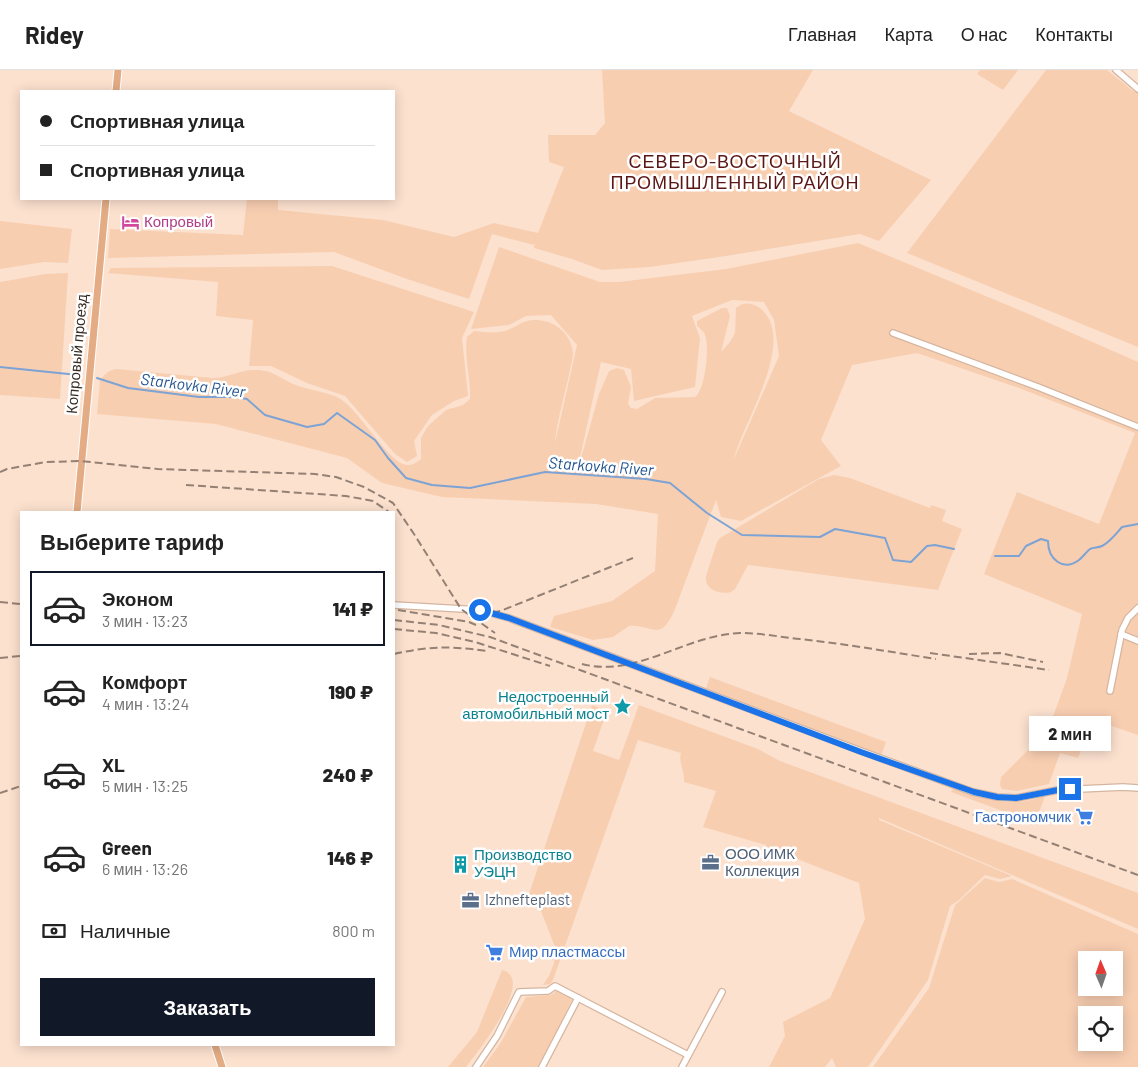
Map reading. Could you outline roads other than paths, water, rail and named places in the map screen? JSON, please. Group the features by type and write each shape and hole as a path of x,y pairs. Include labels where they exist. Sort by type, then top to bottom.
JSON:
{"main road":[{"path":"116,90 118,70"},
{"name":"Копровый проезд","path":"77,511 106,200"},
{"path":"214,1046 222,1067"}],"street":[{"path":"1116,70 1138,88"},
{"path":"893,333 1038,387 1138,427"},
{"path":"395,605 480,610 509,618 861,752 980,793 997,797 1016,798 1058,790 1123,786 1138,788"},
{"path":"1110,691 1121,634 1128,618 1138,608"},
{"path":"1121,634 1138,641"},
{"path":"476,1067 497,1036 519,992 548,991 555,986 688,1055"},
{"path":"682,1067 722,992"},
{"path":"542,1067 578,998"}],"waterway":[{"name":"Starkovka River","path":"0,367 78,375"},
{"name":"Starkovka River","path":"97,378 128,388 199,397 236,397 247,399 265,415 307,427 324,424 337,413 375,440 406,478 432,485 470,488 545,472 646,479 670,483 707,513 742,535 820,537 835,529 885,538 893,560 911,562 927,546 935,545 954,549"},
{"name":"Starkovka River","path":"995,556 1019,556 1026,546 1041,539 1048,541 1051,553 1057,562 1067,565 1080,559 1090,549 1100,547 1108,542 1122,527 1138,524"}],"railway":[{"path":"0,472 46,462 81,461 158,469 315,474 336,477 364,487 393,503 461,609 495,633"},
{"path":"186,485 346,496 373,501 388,511"},
{"path":"469,617 479,617 503,610 633,558"},
{"path":"0,602 20,604"},
{"path":"398,610 469,622 476,625"},
{"path":"395,620 439,625 490,637 1138,875"},
{"path":"395,629 436,633 475,642 550,666"},
{"path":"582,664 602,667 622,665 642,661 720,635 740,633 834,643 936,659"},
{"path":"395,654 418,649 441,648 487,651"},
{"path":"930,653 1049,670"},
{"path":"969,654 1000,653 1043,662"},
{"path":"0,658 20,656"},
{"path":"0,793 20,786"}],"place":[{"name":"Копровый","path":"130,222"},
{"name":"Недостроенный автомобильный мост","path":"623,706"},
{"name":"Гастрономчик","path":"1085,817"},
{"name":"ООО ИМК Коллекция","path":"711,863"},
{"name":"Производство УЭЦН","path":"460,864"},
{"name":"Izhnefteplast","path":"471,900"},
{"name":"Мир пластмассы","path":"495,952"}],"district":[{"name":"СЕВЕРО-ВОСТОЧНЫЙ ПРОМЫШЛЕННЫЙ РАЙОН","path":"735,172"}]}
